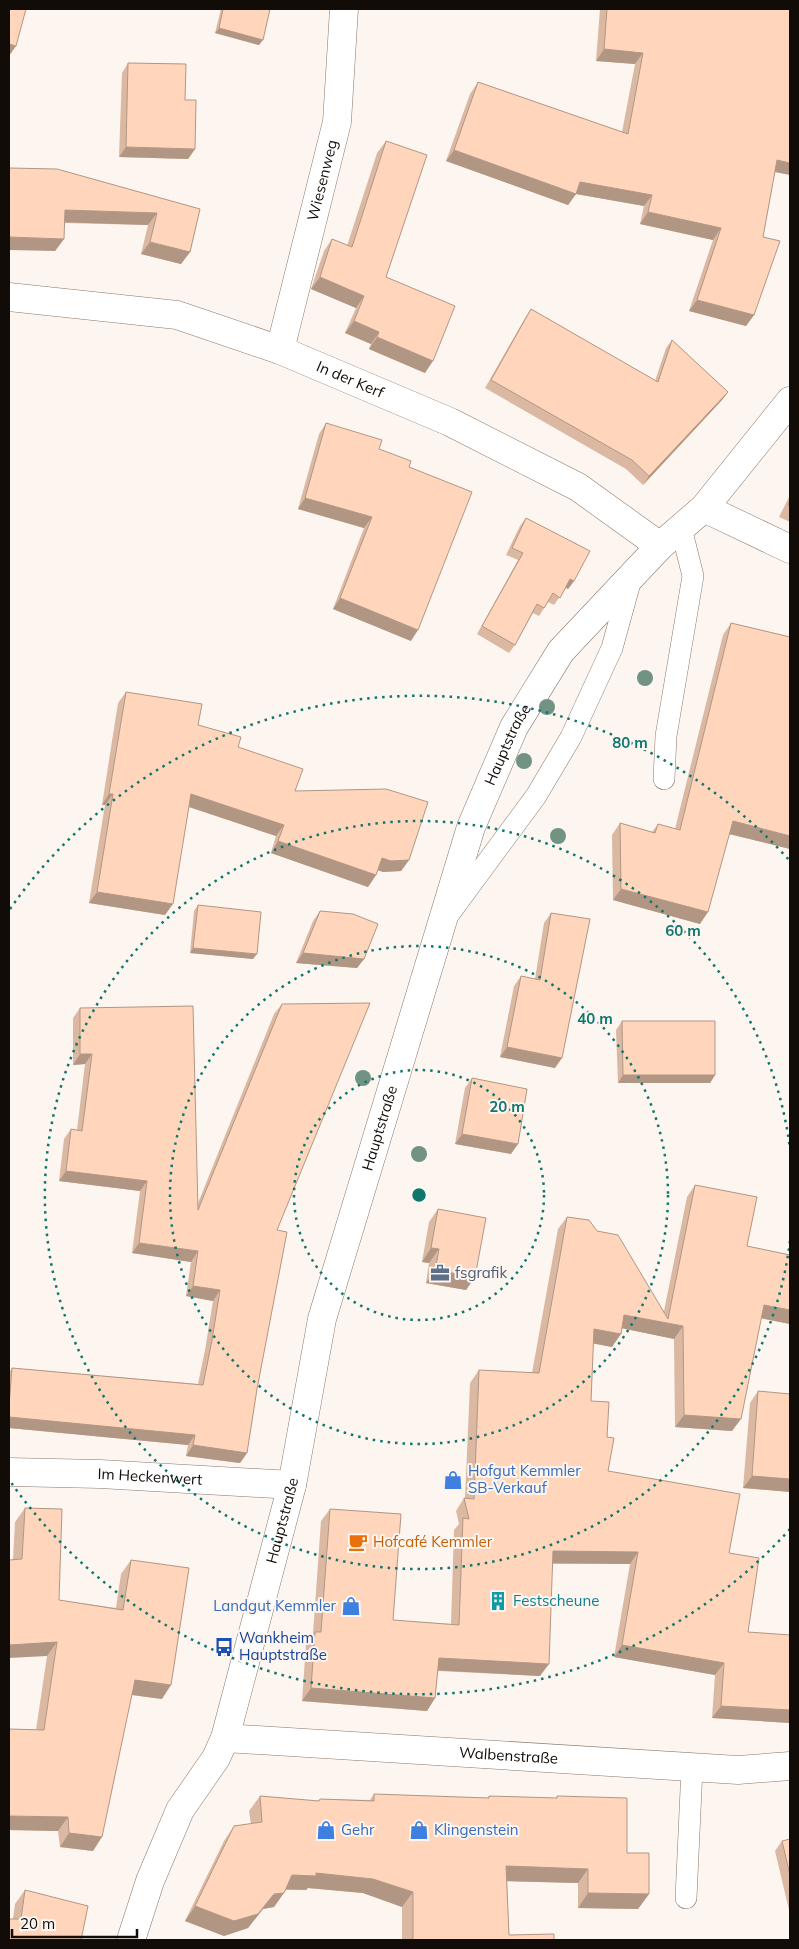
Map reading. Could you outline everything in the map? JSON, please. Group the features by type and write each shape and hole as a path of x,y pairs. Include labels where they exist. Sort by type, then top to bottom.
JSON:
{"street":[{"name":"Wiesenweg","path":"280,350 337,122 344,9"},
{"name":"In der Kerf","path":"9,297 177,315 280,350 450,422 578,487 660,546"},
{"name":"Hauptstraße","path":"131,1940 150,1881 180,1810 216,1758 225,1738 292,1485 322,1319 471,827 514,727 561,651 631,579 660,546 704,508 790,401"},
{"path":"704,508 790,549"},
{"name":"Im Heckenwert","path":"9,1472 100,1474 292,1485"},
{"name":"Walbenstraße","path":"225,1738 692,1768 738,1770 790,1766"}],"lane":[{"path":"664,779 666,736 693,576 681,528"},
{"path":"439,929 536,796 571,737 612,648 631,579"},
{"path":"686,1898 692,1768"}],"building":[{"path":"9,9 26,9 16,46 9,44"},
{"path":"223,9 270,9 263,40 219,28"},
{"path":"607,9 790,9 790,163 777,160 763,237 780,241 754,315 697,300 721,228 648,212 652,195 580,182 576,194 454,150 478,82 628,134 643,53 604,49"},
{"path":"128,63 186,64 185,100 196,100 195,149 126,147"},
{"path":"386,141 427,155 386,277 455,306 433,361 377,337 379,332 354,321 364,296 320,277 332,239 352,247"},
{"path":"9,168 57,169 200,209 190,252 150,242 157,213 65,210 64,239 9,237"},
{"path":"531,309 658,382 672,340 728,392 649,476 632,460 491,380"},
{"path":"326,423 382,440 379,449 411,461 409,467 472,492 418,630 340,598 372,517 305,498"},
{"path":"526,518 590,551 574,581 570,579 560,598 553,593 544,608 537,604 515,645 482,626 523,553 512,548"},
{"path":"731,623 790,637 790,836 733,821 708,912 621,889 620,823 655,833 658,824 680,830"},
{"path":"126,692 202,704 198,725 241,737 238,747 303,769 295,791 386,789 428,802 409,860 391,861 382,858 376,875 278,841 284,825 191,794 173,904 97,892 113,794 109,794"},
{"path":"198,905 261,912 257,954 193,948"},
{"path":"320,911 353,914 378,924 364,959 303,953"},
{"path":"551,913 590,919 562,1058 507,1047 521,976 540,980"},
{"path":"370,1003 277,1230 287,1232 257,1389 247,1453 193,1445 195,1435 9,1417 12,1368 203,1385 212,1340 220,1290 193,1286 198,1251 139,1243 147,1181 66,1171 71,1129 82,1131 92,1054 80,1054 80,1008 193,1006 198,1210 282,1004"},
{"path":"622,1021 715,1021 715,1075 623,1075"},
{"path":"472,1078 527,1089 518,1144 462,1134"},
{"path":"695,1185 757,1197 747,1246 790,1255 790,1310 764,1305 741,1419 684,1415 683,1326 624,1315 621,1334 594,1329 591,1401 609,1402 607,1437 614,1438 608,1471 740,1494 729,1553 759,1558 748,1632 790,1635 790,1710 721,1706 724,1663 622,1645 638,1552 553,1551 549,1664 439,1658 435,1698 311,1688 315,1632 321,1632 330,1509 401,1514 393,1620 459,1625 463,1518 469,1519 464,1498 474,1499 479,1370 539,1373 567,1217 589,1220 597,1231 618,1235 668,1319"},
{"path":"438,1209 486,1218 475,1277 435,1270 439,1249 431,1248"},
{"path":"758,1391 790,1394 790,1479 752,1476"},
{"path":"25,1508 62,1509 59,1600 123,1610 131,1560 189,1568 171,1685 135,1680 102,1837 69,1833 68,1817 9,1816 9,1729 44,1730 57,1642 9,1645 9,1560 22,1559"},
{"path":"374,1794 489,1798 489,1796 557,1798 557,1796 627,1798 627,1853 649,1853 649,1894 588,1893 588,1869 506,1866 509,1935 554,1934 554,1940 413,1940 413,1892 373,1879 316,1873 316,1876 292,1875 284,1893 274,1894 258,1914 234,1921 195,1906 234,1826 262,1822 260,1796 319,1801 320,1799 374,1801"},
{"path":"790,1839 790,1875 782,1841"},
{"path":"25,1890 88,1906 81,1940 9,1940 9,1919 21,1919"}],"place":[{"name":"fsgrafik","path":"440,1273"},
{"name":"Hofgut Kemmler SB-Verkauf","path":"453,1480"},
{"name":"Hofcafé Kemmler","path":"358,1542"},
{"name":"Festscheune","path":"498,1601"},
{"name":"Landgut Kemmler","path":"351,1606"},
{"name":"Wankheim Hauptstraße","path":"224,1647"},
{"name":"Gehr","path":"326,1830"},
{"name":"Klingenstein","path":"419,1830"}]}
